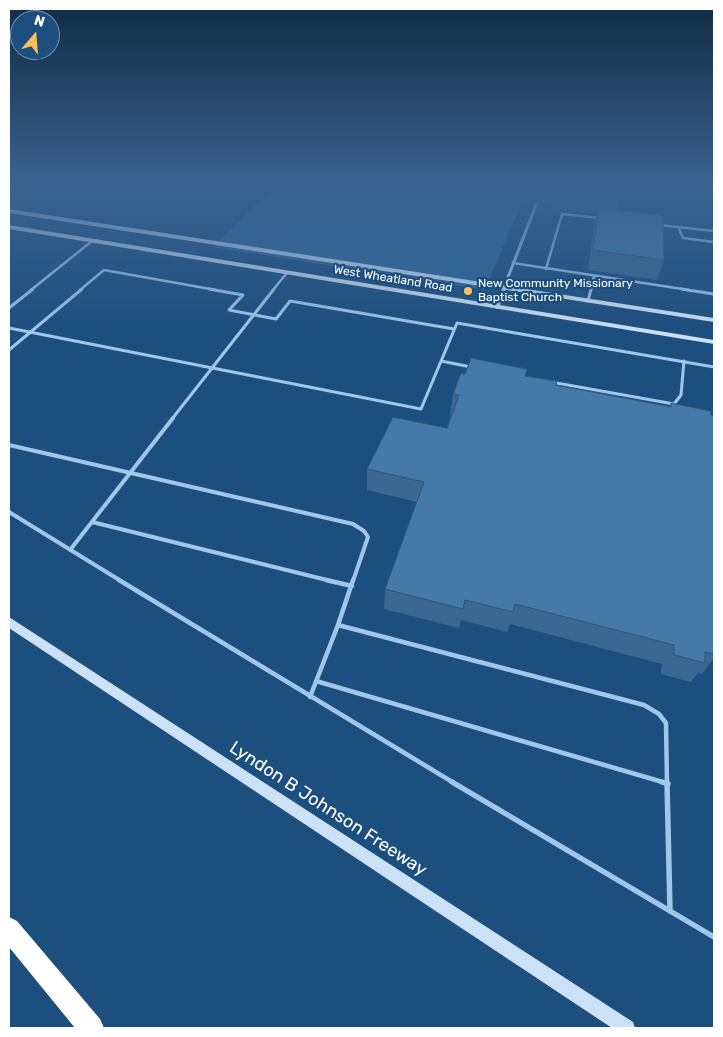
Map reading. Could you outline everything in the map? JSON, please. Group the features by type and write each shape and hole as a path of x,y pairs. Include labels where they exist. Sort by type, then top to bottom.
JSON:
{"highway":[{"path":"9,929 91,1028"}],"main road":[{"name":"West Wheatland Road","path":"59,235 286,274 714,342"},
{"path":"92,241 100,235"},
{"name":"West Wheatland Road","path":"165,235 714,320"},
{"name":"Lyndon B Johnson Freeway","path":"9,622 627,1028"}],"street":[{"path":"497,307 524,235"}],"lane":[{"path":"546,268 556,235"},
{"path":"680,235 683,238 714,242"},
{"path":"9,308 92,241"},
{"path":"513,263 714,294"},
{"path":"9,350 104,270 243,294 229,310 276,319 290,301 454,329"},
{"path":"70,550 286,274"},
{"path":"588,301 594,276"},
{"path":"9,328 420,409 457,323 714,367"},
{"path":"441,361 480,368"},
{"path":"548,381 674,404 681,395 684,362"},
{"path":"9,445 128,474 353,524 364,530 368,537 338,625 310,697"},
{"path":"9,512 310,697 714,937"},
{"path":"92,522 352,586"},
{"path":"338,625 644,705 659,714 666,723 670,911"},
{"path":"316,681 668,784"}],"shaded area":[{"path":"225,235 508,235 485,290 213,247"}],"building":[{"path":"595,235 663,235 664,260 593,250"},
{"path":"471,358 527,369 525,376 557,381 556,385 671,407 671,403 711,411 711,415 714,416 714,654 705,652 705,663 674,655 674,645 515,604 513,612 465,600 463,609 385,589 424,482 367,469 393,417 447,428 459,395 453,394 461,373 465,374"}],"place":[{"name":"New Community Missionary Baptist Church","path":"468,291"}]}
